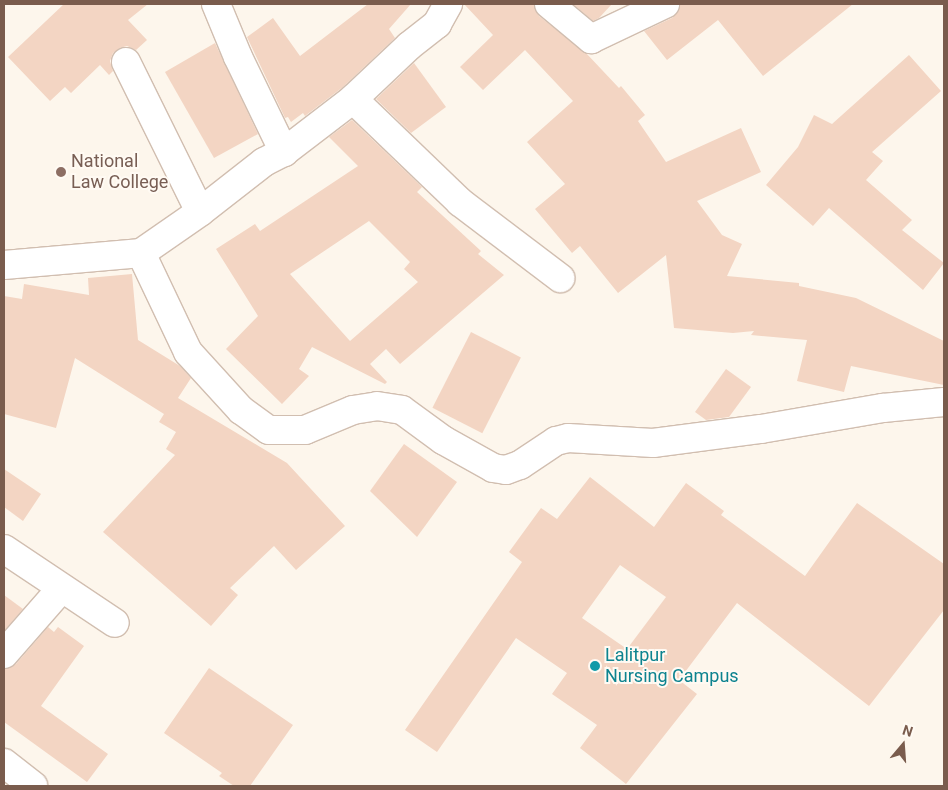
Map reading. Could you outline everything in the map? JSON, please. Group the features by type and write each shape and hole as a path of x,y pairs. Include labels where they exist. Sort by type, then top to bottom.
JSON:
{"street":[{"path":"216,4 238,57 284,152"},
{"path":"4,264 141,253 200,212 264,162 284,152 353,99 409,46 437,24 448,4"},
{"path":"549,4 591,39 665,4"},
{"path":"126,62 200,212"},
{"path":"353,99 460,202 560,278"},
{"path":"141,253 188,352 241,410 269,430 305,430 352,410 377,406 402,410 443,440 493,468 506,470 520,465 556,441 568,438 654,443 761,430 883,408 944,402"},
{"path":"4,549 115,623"},
{"path":"4,654 62,589"},
{"path":"4,763 33,786"}],"building":[{"path":"64,4 148,4 128,20 147,40 136,50 127,46 113,53 110,61 113,71 109,75 100,65 71,93 65,87 50,101 8,57"},
{"path":"368,4 411,4 389,29 395,38 343,87 305,116 303,113 291,122 288,117 285,118 247,37 273,18 300,56"},
{"path":"464,4 534,4 539,16 586,53 619,88 621,86 645,115 638,121 666,162 741,128 761,172 697,201 722,235 742,244 727,276 799,283 799,286 856,298 944,341 944,385 851,366 844,392 797,381 807,340 751,335 754,331 733,333 674,328 666,255 618,293 580,246 572,253 535,209 565,184 527,142 573,101 525,50 483,90 460,67 493,35"},
{"path":"573,4 612,4 599,18 593,21"},
{"path":"680,4 853,4 763,76 718,20 667,60 644,31 672,18 678,12"},
{"path":"215,43 258,134 214,158 165,72"},
{"path":"909,55 941,91 872,152 883,161 866,180 912,220 902,230 944,263 923,290 829,208 813,226 766,185 798,147 814,115 832,124"},
{"path":"414,63 446,107 411,133 376,99"},
{"path":"352,120 422,187 417,192 481,251 478,254 504,275 400,364 386,349 370,364 387,382 385,384 312,347 299,369 309,376 282,404 226,349 258,316 216,249 255,224 260,231 358,166 329,137","holes":["369,221 410,262 404,269 418,282 350,341 290,274"]},
{"path":"132,274 138,340 180,366 191,378 178,398 287,463 345,526 296,570 274,546 230,588 238,595 211,626 103,532 175,455 166,449 176,432 159,422 164,414 75,358 56,428 4,414 4,296 22,299 24,284 89,295 88,278"},
{"path":"471,332 521,357 482,433 432,408"},
{"path":"726,369 751,387 729,417 706,420 695,412"},
{"path":"404,444 457,482 417,537 370,491"},
{"path":"4,469 41,494 23,521 4,507"},
{"path":"590,477 654,527 686,483 724,511 721,515 805,576 857,503 944,564 944,610 869,706 737,603 679,680 697,694 626,784 580,748 597,725 552,694 567,673 516,638 437,752 405,730 522,562 509,552 541,508 557,519","holes":["620,565 666,597 627,649 582,618"]},
{"path":"4,595 23,609 4,631"},
{"path":"48,627 54,632 58,627 84,646 41,706 108,754 87,782 4,722 4,669 16,664"},
{"path":"209,668 293,725 250,786 234,786 219,776 222,773 164,733"}],"place":[{"name":"National Law College","path":"61,172"},
{"name":"Lalitpur Nursing Campus","path":"595,666"}]}
